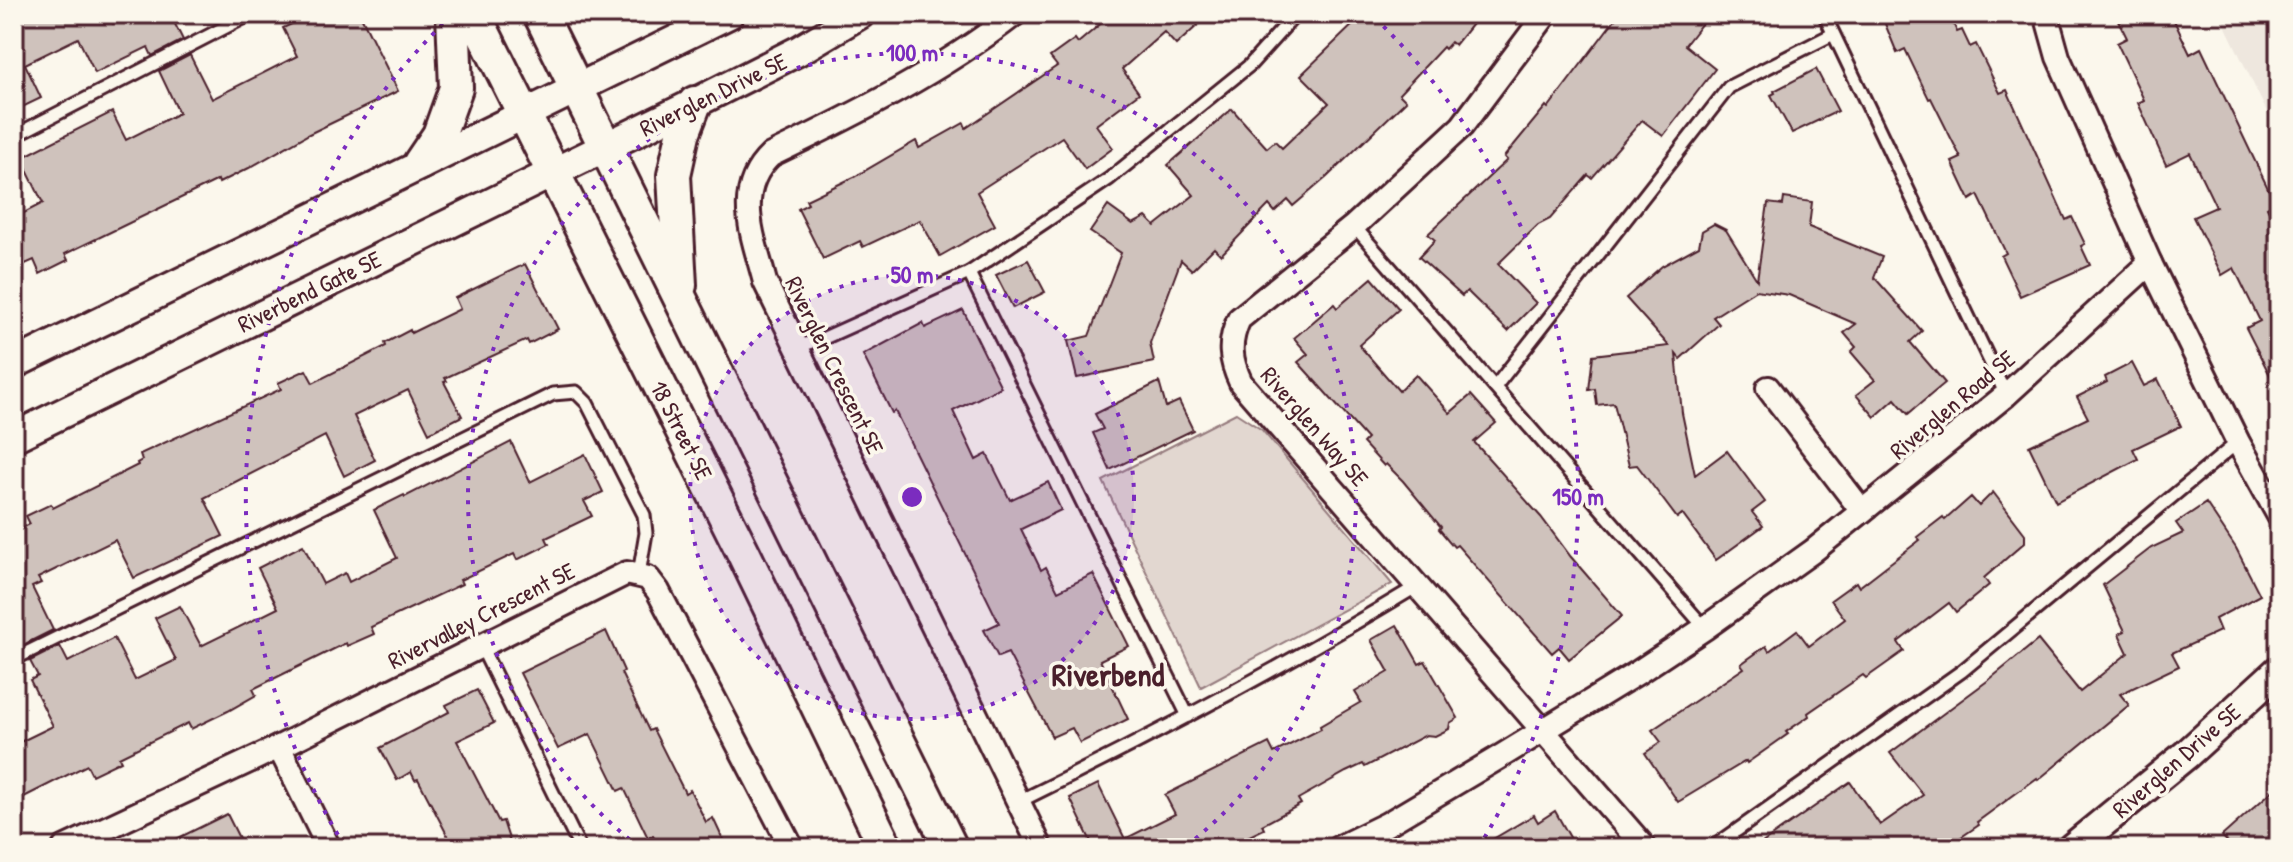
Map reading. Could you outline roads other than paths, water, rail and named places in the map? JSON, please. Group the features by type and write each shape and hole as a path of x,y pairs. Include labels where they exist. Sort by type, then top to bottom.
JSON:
{"main road":[{"path":"420,163 439,135 456,88 453,14"},
{"name":"18 Street SE","path":"474,14 744,554 886,848"},
{"path":"540,14 951,848"},
{"path":"681,300 674,175 683,134 695,103"}],"street":[{"path":"14,364 729,14"},
{"name":"Riverglen Drive SE","path":"605,147 798,51 860,14"},
{"name":"Riverglen Crescent SE","path":"1015,14 943,64 876,104 771,155 758,167 748,204 765,282 1041,848"},
{"name":"Riverglen Way SE","path":"1546,14 1462,126 1354,226 1239,319 1232,335 1230,351 1241,383 1645,848"},
{"path":"2046,14 2058,57 2150,263 2238,442 2279,516"},
{"name":"Riverbend Gate SE","path":"14,437 605,147"},
{"name":"Riverglen Road SE","path":"1542,732 1705,628 1813,551 2006,395 2150,263"},
{"path":"1768,388 1862,511"},
{"name":"Rivervalley Crescent SE","path":"64,848 104,834 608,580 627,573 639,574"},
{"path":"639,574 648,578 658,591 792,848"},
{"name":"Riverglen Drive SE","path":"2072,848 2187,754 2279,670"},
{"path":"1338,848 1387,824 1542,732"},
{"path":"279,747 329,848"}],"lane":[{"path":"14,136 251,14"},
{"path":"797,347 822,339 969,273 1109,179 1250,65 1296,14"},
{"path":"1824,14 2006,395"},
{"path":"1495,387 1729,87 1833,34"},
{"path":"1354,226 1705,628"},
{"path":"969,273 1188,716"},
{"path":"14,659 553,394 576,392 587,403 644,515 646,533 639,574"},
{"path":"1712,848 1962,671 2238,442"},
{"path":"1018,802 1188,716 1341,632 1419,585"},
{"path":"480,644 580,848"}],"district":[{"name":"Riverbend","path":"1108,674"}]}
